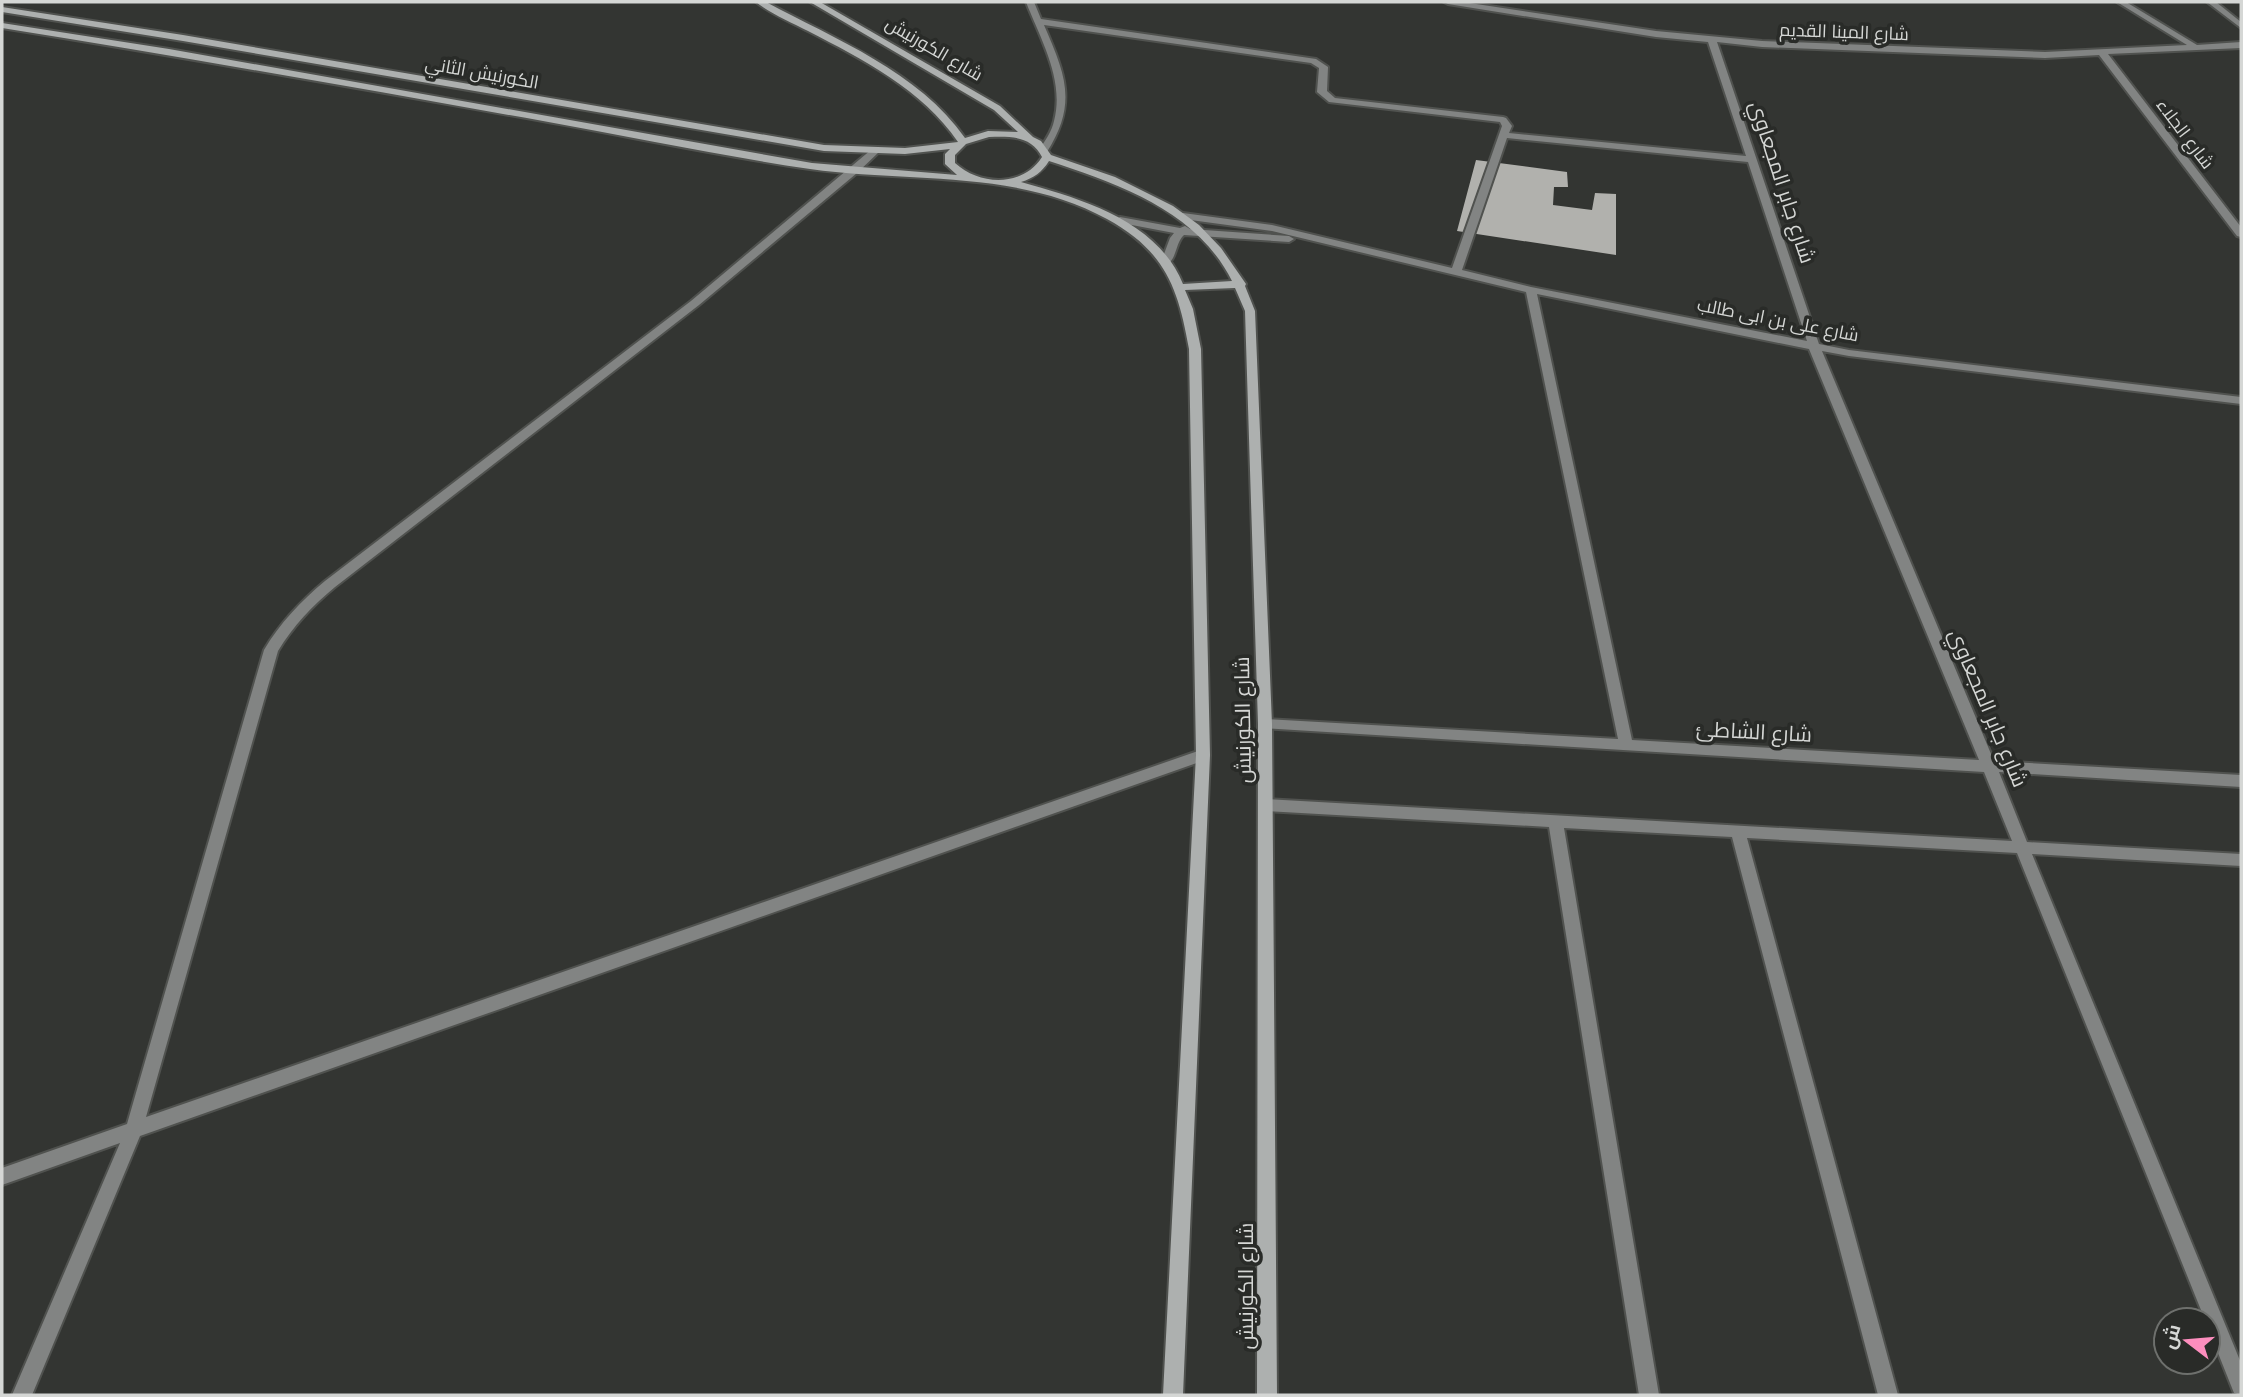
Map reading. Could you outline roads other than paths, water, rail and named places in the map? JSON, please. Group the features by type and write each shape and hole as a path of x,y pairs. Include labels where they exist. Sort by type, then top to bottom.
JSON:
{"street":[{"path":"760,2 880,68 925,97 960,143 950,154 950,164 957,173 971,179"},
{"name":"شارع الكورنيش","path":"814,2 996,108 1045,154 1121,182 1191,227 1241,284 1250,311 1265,724 1267,1395"},
{"path":"1008,182 1036,173 1044,165 1045,154 1059,121 1062,95 1055,62 1030,2"},
{"name":"شارع المينا القديم","path":"1448,2 1712,40 2004,54 2103,54 2241,45"},
{"path":"2121,2 2194,46"},
{"path":"2211,2 2241,26"},
{"name":"الكورنيش الثاني","path":"2,10 197,40 824,148 905,151 960,143 988,134 1029,138"},
{"path":"1037,21 1313,61 1324,67 1322,92 1332,100 1498,118 1506,123 1504,135 1456,272"},
{"name":"شارع الكورنيش","path":"2,26 169,52 812,166 855,172 1008,182 1068,198 1120,220 1146,239 1166,262 1181,287 1192,317 1195,349 1203,755 1173,1395"},
{"name":"شارع جابر المجعاوي","path":"1712,40 1814,346 2023,848 2241,1386"},
{"name":"شارع الجلاء","path":"2103,54 2241,234"},
{"path":"1504,135 1753,160"},
{"path":"22,1395 133,1132 271,650 285,626 330,584 695,303 855,172 874,151"},
{"path":"904,176 917,168 919,163 917,158 905,151"},
{"path":"1166,262 1175,238 1191,227 1213,219 1272,228 1314,240"},
{"path":"1120,220 1314,240"},
{"name":"شارع على بن ابى طالب","path":"1314,240 1531,290 1814,346 1908,361 2241,400"},
{"path":"1181,287 1241,284"},
{"path":"1531,290 1626,745"},
{"name":"شارع الشاطئ","path":"1265,724 2241,781"},
{"path":"2,1176 1203,755"},
{"path":"1265,805 2241,860"},
{"path":"1556,823 1649,1395"},
{"path":"1738,833 1888,1395"}]}
